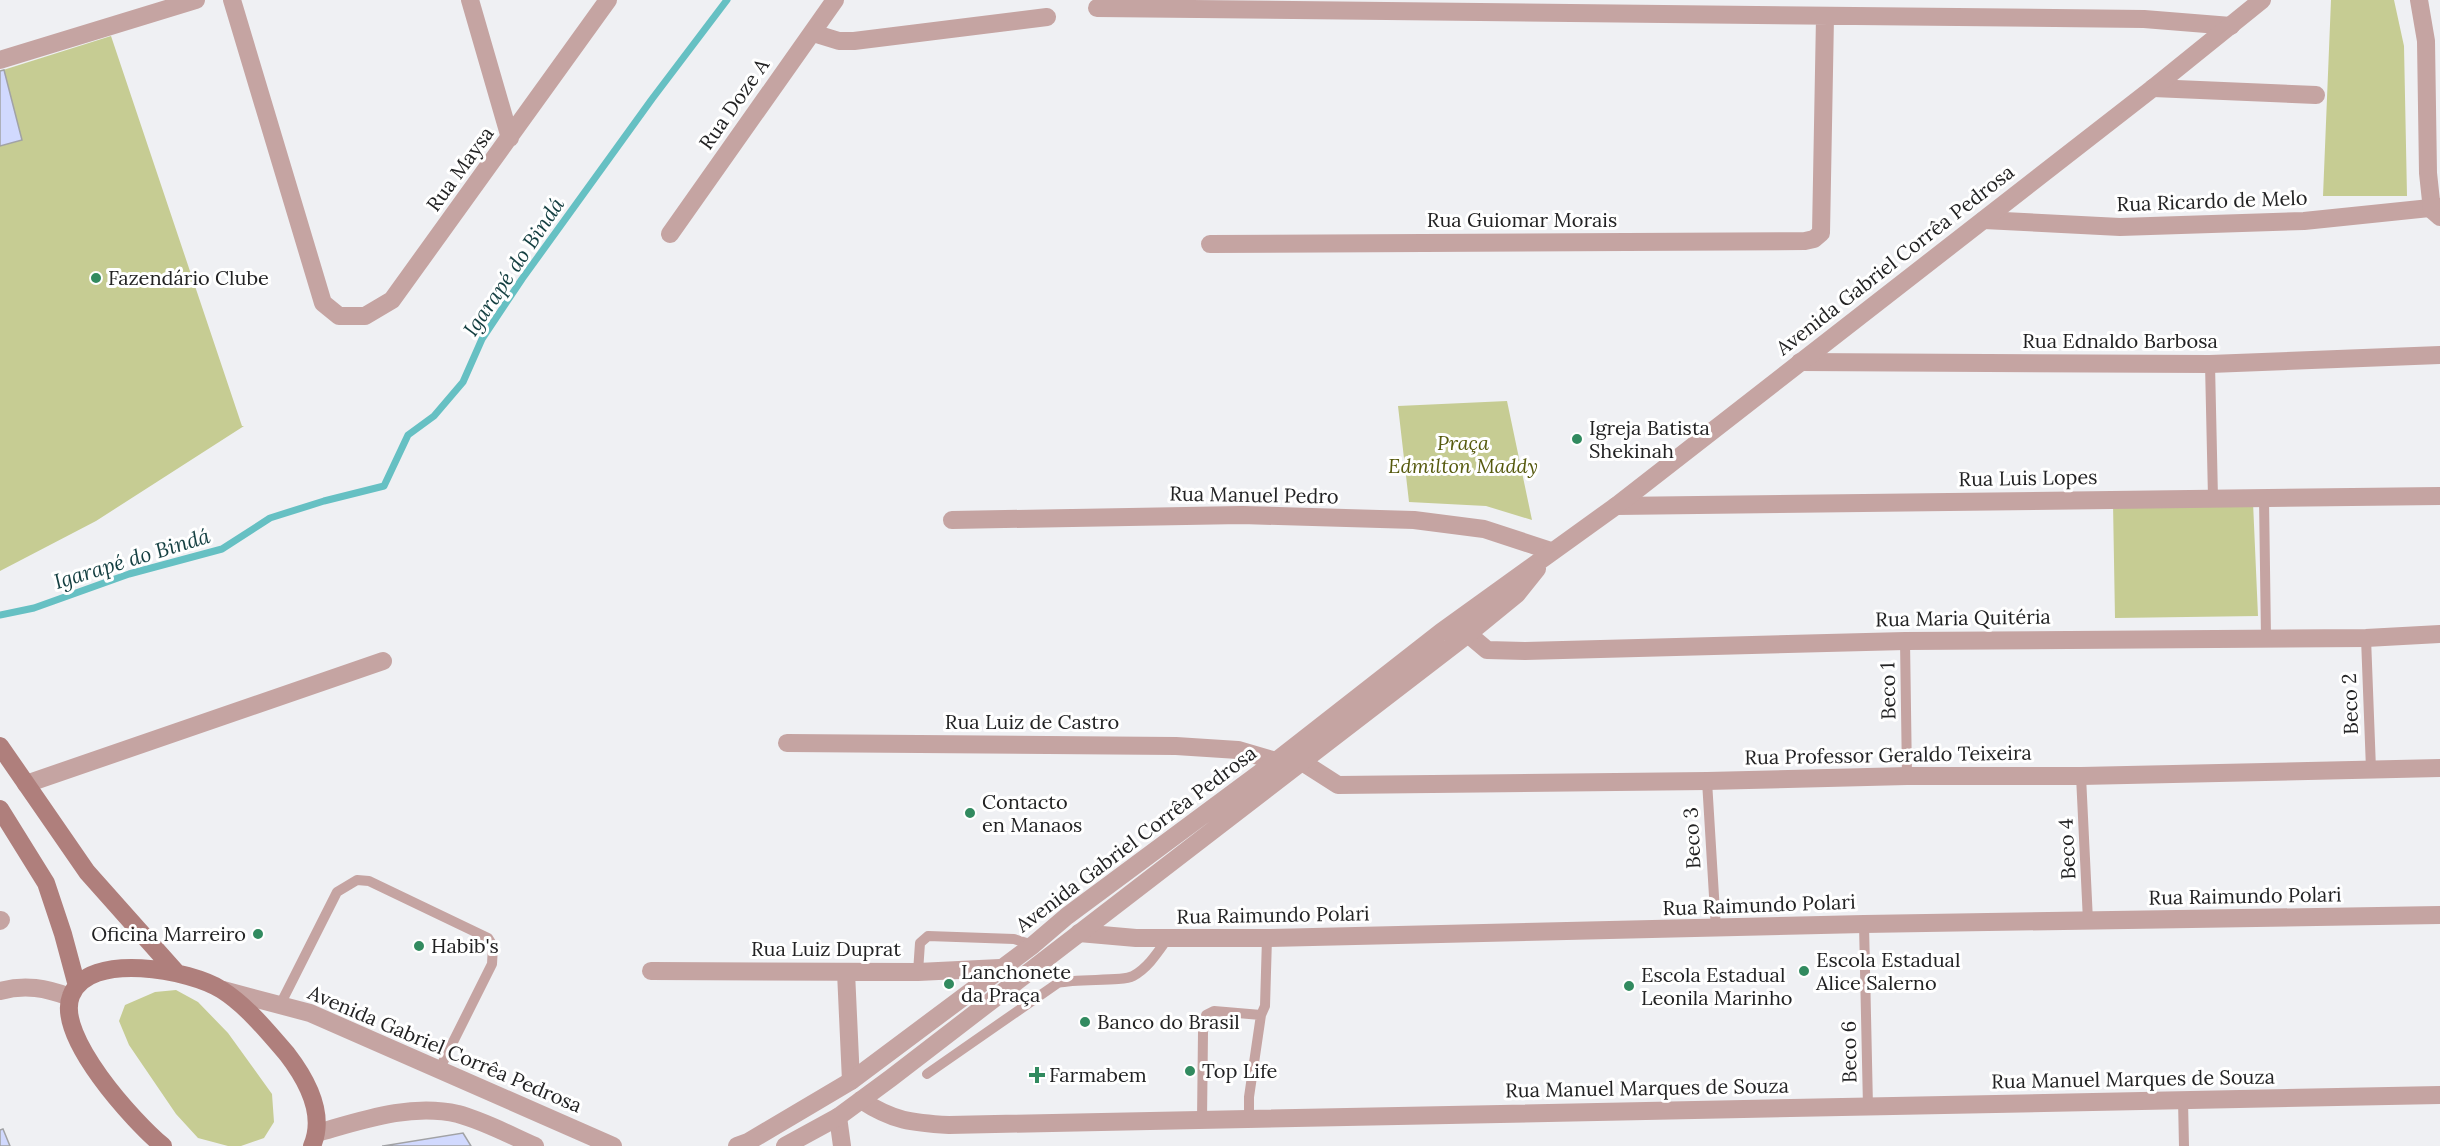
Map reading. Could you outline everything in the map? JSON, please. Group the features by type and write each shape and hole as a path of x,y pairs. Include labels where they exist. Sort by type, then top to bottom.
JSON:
{"main road":[{"path":"0,746 87,872 176,972"},
{"path":"0,809 46,883 63,934 73,991 69,1010 73,1025 88,1058 131,1117 163,1146"},
{"path":"73,991 91,977 108,971 128,968 176,972 222,990 263,1026 293,1062 314,1101 315,1140"}],"street":[{"name":"Rua Maysa","path":"232,0 323,303 339,316 365,316 392,300 608,0"},
{"path":"470,0 510,138"},
{"name":"Rua Doze A","path":"670,234 835,0"},
{"name":"Avenida Gabriel Corrêa Pedrosa","path":"737,1146 748,1142 851,1081 1033,945 1067,916 1276,761 1441,632 1616,506 2153,88 2262,0"},
{"path":"2419,0 2426,41 2428,173 2437,212"},
{"path":"0,60 185,2"},
{"path":"1097,8 1825,17 1868,8 2144,19 2231,26"},
{"path":"813,33 839,41 854,40 1047,17"},
{"name":"Rua Guiomar Morais","path":"1210,244 1805,241 1814,239 1821,233 1825,17"},
{"path":"2153,88 2316,95"},
{"name":"Rua Ricardo de Melo","path":"1984,220 2120,227 2304,221 2437,212"},
{"name":"Rua Ednaldo Barbosa","path":"1800,362 2210,364 2440,355"},
{"name":"Rua Luis Lopes","path":"1616,506 2440,496"},
{"name":"Rua Manuel Pedro","path":"952,520 1242,514 1414,520 1484,529 1551,551"},
{"name":"Avenida Gabriel Corrêa Pedrosa","path":"785,1146 861,1100 1468,634 1517,594 1551,551"},
{"name":"Rua Maria Quitéria","path":"1468,634 1487,650 1905,641 2366,638 2440,634"},
{"path":"27,784 383,661"},
{"name":"Rua Luiz de Castro","path":"787,743 1176,746 1238,750 1276,761"},
{"name":"Rua Professor Geraldo Teixeira","path":"1302,762 1338,785 1707,781 1908,776 2081,776 2440,768"},
{"name":"Rua Raimundo Polari","path":"1079,933 1136,938 1267,938 1864,924 2440,915"},
{"name":"Rua Luiz Duprat","path":"651,971 918,972 1000,968"},
{"path":"846,972 851,1081"},
{"path":"0,991 30,986 73,991"},
{"name":"Avenida Gabriel Corrêa Pedrosa","path":"222,990 310,1013 613,1146"},
{"name":"Rua Manuel Marques de Souza","path":"861,1100 883,1114 924,1123 1202,1120 2440,1095"},
{"path":"315,1140 383,1116 432,1110 459,1115 535,1146"},
{"path":"838,1116 842,1146"}],"lane":[{"path":"2210,364 2212,498"},
{"path":"2264,499 2266,637"},
{"name":"Beco 2","path":"2366,638 2371,769"},
{"name":"Beco 1","path":"1905,641 1908,776"},
{"name":"Beco 4","path":"2081,776 2088,921"},
{"name":"Beco 3","path":"1707,781 1716,929"},
{"path":"280,1005 337,892 357,880 369,881 488,938 493,946 492,964 439,1070"},
{"name":"Beco 6","path":"1864,924 1868,1107"},
{"path":"918,972 920,943 928,936 1014,939 1033,945"},
{"path":"927,1074 1058,983 1072,979 1131,978 1144,968 1168,938"},
{"path":"1250,1119 1249,1097 1261,1016 1265,1006 1267,938"},
{"path":"1202,1120 1203,1032 1206,1015 1214,1011 1261,1016"},
{"path":"2183,1100 2184,1146"}],"green space":[{"path":"2331,0 2394,0 2404,46 2407,196 2323,196"},
{"name":"Fazendário Clube","path":"111,36 242,426 244,426 96,521 0,571 0,71"},
{"name":"Praça Edmilton Maddy","path":"1507,401 1532,520 1486,506 1409,502 1398,406"},
{"path":"2253,502 2258,616 2115,618 2113,503"},
{"path":"176,990 198,1002 228,1033 272,1094 274,1122 264,1138 241,1146 228,1146 198,1138 176,1114 129,1045 119,1021 125,1005 155,992"}],"building":[{"path":"4,70 22,140 0,146 0,71"},
{"path":"3,1129 10,1146 0,1146 0,1130"},
{"path":"463,1133 471,1146 383,1146"}],"waterway":[{"name":"Igarapé do Bindá","path":"0,615 34,608 129,574 222,549 270,518 384,486 408,435 434,416 463,382 482,339 522,279 652,99 727,0"}],"place":[{"name":"Fazendário Clube","path":"96,278"},
{"name":"Igreja Batista Shekinah","path":"1577,439"},
{"name":"Contacto en Manaos","path":"970,813"},
{"name":"Oficina Marreiro","path":"258,934"},
{"name":"Habib's","path":"419,946"},
{"name":"Escola Estadual Alice Salerno","path":"1804,971"},
{"name":"Lanchonete da Praça","path":"949,984"},
{"name":"Escola Estadual Leonila Marinho","path":"1629,986"},
{"name":"Banco do Brasil","path":"1085,1022"},
{"name":"Top Life","path":"1190,1071"},
{"name":"Farmabem","path":"1037,1075"}]}
